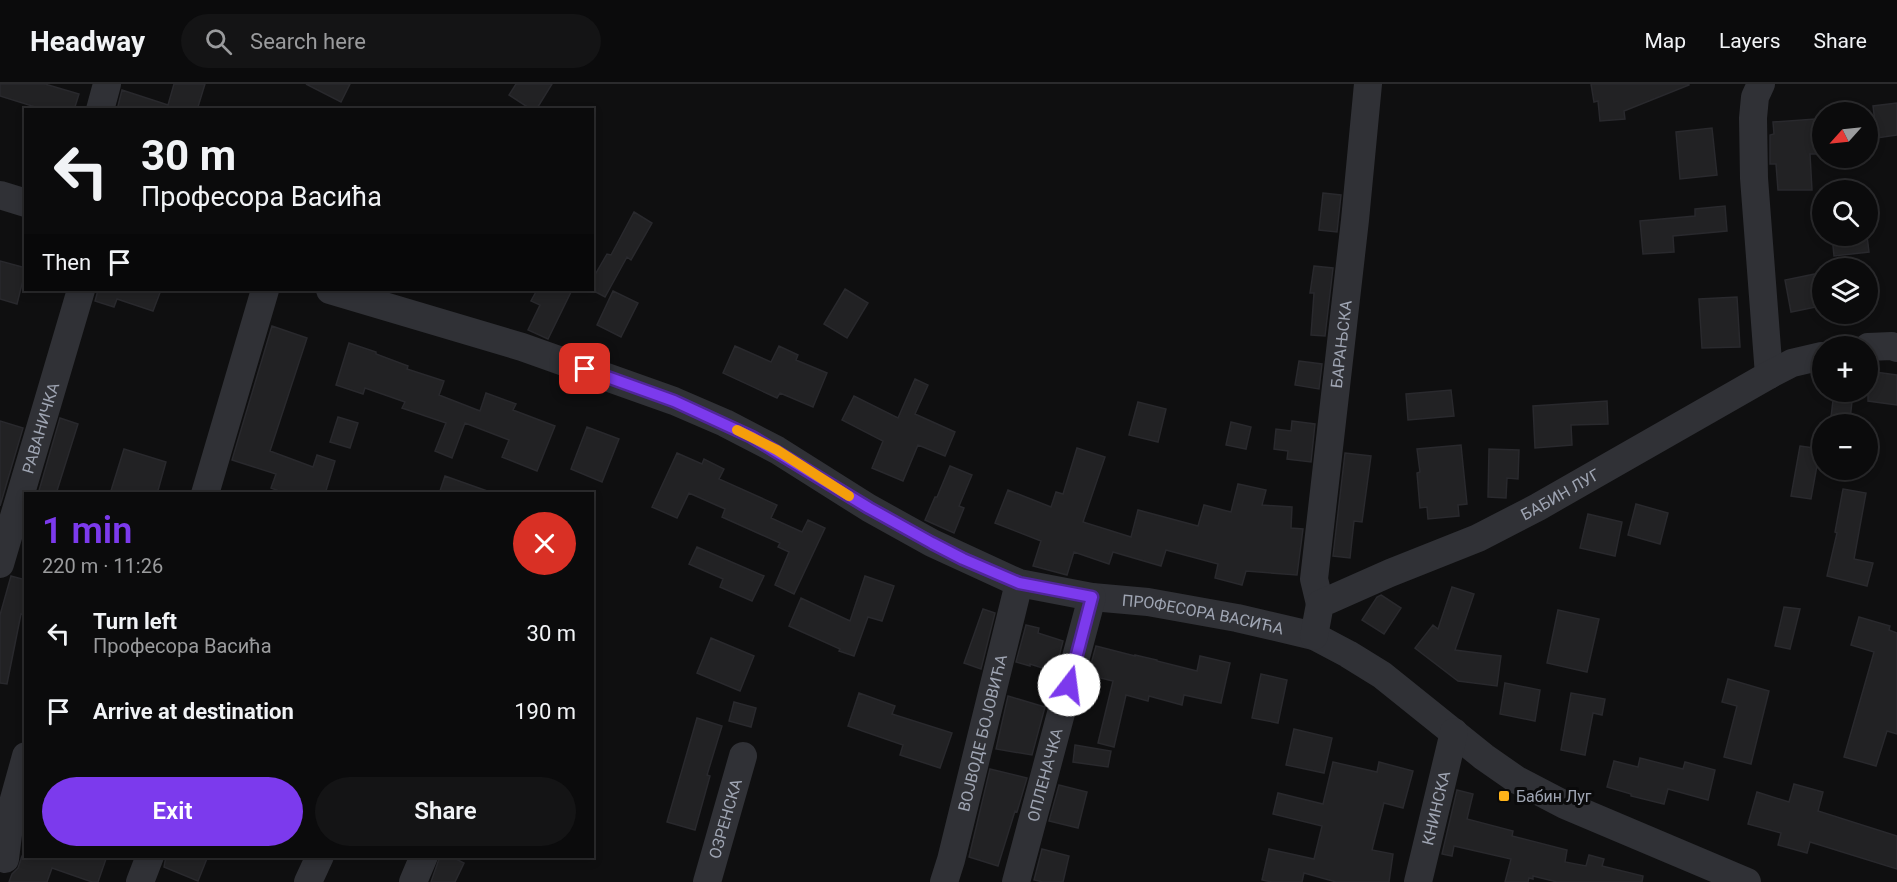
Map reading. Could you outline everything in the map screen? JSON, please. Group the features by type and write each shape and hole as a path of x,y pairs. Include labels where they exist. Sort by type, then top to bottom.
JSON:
{"street":[{"path":"101,108 107,84"},
{"name":"БАРАЊСКА","path":"1320,604 1314,579 1355,220 1368,84"},
{"path":"1761,84 1755,97 1753,118 1754,178 1769,375"},
{"path":"0,195 24,202"},
{"name":"РАВАНИЧКА","path":"0,564 81,291"},
{"path":"206,492 266,291"},
{"name":"ПРОФЕСОРА ВАСИЋА","path":"333,291 522,347 674,401 777,450 869,508 932,543 1019,583 1092,597 1148,602 1238,618 1314,636 1382,675 1484,757 1517,780 1565,805 1747,882"},
{"path":"1878,347 1897,348"},
{"name":"БАБИН ЛУГ","path":"1320,604 1488,533 1538,507 1769,375 1792,363 1812,358"},
{"name":"ВОЈВОДЕ БОЈОВИЋА","path":"944,882 1019,583"},
{"name":"ОПЛЕНАЧКА","path":"1016,882 1092,597"},
{"path":"1314,636 1320,604"},
{"name":"КНИНСКА","path":"1418,882 1454,732"},
{"name":"ОЗРЕНСКА","path":"707,882 743,756"},
{"path":"5,860 11,810 24,763"},
{"path":"140,882 149,858"},
{"path":"308,882 319,858"},
{"path":"413,882 423,858"}],"building":[{"path":"0,84 45,84 79,94 75,108 39,108 0,96"},
{"path":"174,84 205,84 198,108 118,108 122,90 168,105"},
{"path":"306,84 350,84 341,102"},
{"path":"516,84 552,84 537,108 529,108 509,95"},
{"path":"1591,84 1689,85 1624,111 1625,119 1600,121 1598,101 1594,102"},
{"path":"1897,103 1897,135 1878,138 1878,105"},
{"path":"1812,119 1812,154 1810,154 1812,190 1778,190 1776,164 1770,164 1770,135 1774,134 1773,122"},
{"path":"1712,128 1717,175 1680,179 1676,132"},
{"path":"1323,193 1341,195 1337,232 1319,230"},
{"path":"1725,206 1727,231 1673,236 1674,252 1643,254 1640,221 1695,216 1695,209"},
{"path":"634,212 652,223 631,260 627,257 605,297 594,291 594,277 607,254 611,255"},
{"path":"1833,246 1868,246 1869,252 1834,256"},
{"path":"0,261 24,267 17,304 0,299"},
{"path":"1314,266 1333,268 1325,336 1311,335 1314,293 1310,293"},
{"path":"1812,275 1812,308 1791,312 1785,280"},
{"path":"845,289 868,303 847,338 824,324"},
{"path":"98,291 161,291 153,311 117,299 114,307 95,301"},
{"path":"536,291 572,291 548,339 528,330 540,305 531,301"},
{"path":"613,291 638,303 621,337 597,325"},
{"path":"1737,297 1740,347 1702,348 1699,299"},
{"path":"272,326 307,338 270,451 313,467 317,455 335,461 326,492 282,492 271,488 276,474 232,460"},
{"path":"349,343 408,366 407,369 444,381 439,395 480,411 486,393 516,404 513,410 555,426 537,471 502,457 509,440 465,423 452,458 435,451 446,423 402,408 405,402 365,388 363,394 336,385"},
{"path":"735,346 771,362 779,346 798,355 796,360 827,373 813,407 780,393 777,398 723,373"},
{"path":"1299,361 1322,364 1319,389 1295,385"},
{"path":"1878,372 1897,375 1897,405 1875,402 1878,402"},
{"path":"915,379 928,385 915,414 955,432 945,456 918,445 903,481 872,468 883,441 842,420 854,396 898,418"},
{"path":"1451,390 1454,416 1408,420 1406,394"},
{"path":"1607,401 1608,424 1571,425 1572,445 1535,448 1533,406"},
{"path":"1138,402 1166,409 1158,442 1129,435"},
{"path":"1833,402 1852,402 1851,414 1831,414"},
{"path":"338,417 358,423 350,448 330,442"},
{"path":"60,418 78,424 57,492 39,492"},
{"path":"0,421 23,428 0,506"},
{"path":"1292,421 1315,424 1311,462 1287,459 1288,451 1274,449 1276,429 1291,431"},
{"path":"1231,422 1251,427 1246,449 1226,445"},
{"path":"587,427 619,439 602,482 571,469"},
{"path":"1461,445 1467,504 1458,505 1459,516 1428,519 1427,507 1420,508 1417,473 1420,472 1417,449"},
{"path":"1800,446 1812,448 1812,480 1814,480 1811,499 1791,496"},
{"path":"1077,448 1105,457 1083,522 1131,537 1138,510 1198,526 1204,505 1231,512 1238,484 1266,490 1262,505 1292,507 1291,528 1303,529 1297,575 1246,571 1242,585 1215,578 1218,564 1166,550 1161,566 1113,552 1109,564 1074,552 1067,575 1033,566 1041,541 995,523 1008,490 1051,507 1056,492 1063,494"},
{"path":"124,449 166,462 158,492 111,492"},
{"path":"1489,449 1519,450 1518,479 1507,478 1506,498 1488,497"},
{"path":"677,453 702,464 704,459 724,469 719,479 777,505 771,518 802,532 808,520 825,528 794,594 775,585 789,552 778,547 780,543 722,517 725,509 689,493 677,518 652,507"},
{"path":"1345,453 1371,456 1362,522 1354,521 1350,558 1333,556"},
{"path":"950,466 972,475 959,506 964,508 954,533 925,520"},
{"path":"445,476 490,492 440,492"},
{"path":"1843,489 1866,493 1854,559 1873,563 1867,586 1827,576 1837,533 1835,532"},
{"path":"1636,504 1668,513 1660,544 1628,535"},
{"path":"1588,514 1622,522 1615,556 1580,548"},
{"path":"697,547 764,576 752,601 720,587 723,579 689,564"},
{"path":"11,576 24,579 24,615 21,614 7,684 0,683 0,615"},
{"path":"865,576 894,586 882,621 868,617 854,656 789,626 801,598 850,621"},
{"path":"1452,587 1474,594 1455,650 1501,656 1497,686 1458,681 1415,648 1433,625 1438,629"},
{"path":"1381,595 1401,608 1384,634 1362,620 1377,597"},
{"path":"1784,607 1800,609 1790,649 1775,646"},
{"path":"983,609 995,613 981,669 964,663"},
{"path":"1558,610 1599,619 1587,672 1547,663"},
{"path":"1859,617 1890,626 1889,630 1897,633 1897,734 1887,731 1876,766 1844,757 1874,652 1851,645"},
{"path":"1026,625 1039,628 1038,633 1063,641 1055,672 1016,662"},
{"path":"711,638 754,656 740,691 697,673"},
{"path":"1096,646 1197,671 1200,656 1230,663 1221,703 1184,695 1182,705 1149,696 1148,701 1126,695 1114,747 1098,743 1113,681 1088,675"},
{"path":"1261,674 1287,680 1278,723 1252,718"},
{"path":"1728,679 1769,691 1751,764 1724,757 1737,706 1722,702"},
{"path":"1505,683 1540,690 1535,721 1500,714"},
{"path":"859,693 895,706 892,714 952,733 940,768 900,755 903,745 848,726"},
{"path":"1571,693 1605,699 1602,715 1593,713 1585,755 1561,750"},
{"path":"1008,696 1045,707 1032,755 996,749"},
{"path":"734,702 756,708 751,727 729,721"},
{"path":"697,718 722,726 707,775 710,776 695,830 667,822"},
{"path":"1294,729 1332,738 1324,773 1286,765"},
{"path":"1075,745 1111,751 1108,767 1073,762"},
{"path":"1640,758 1683,769 1685,762 1715,770 1708,800 1668,789 1664,804 1607,787 1614,761 1638,767"},
{"path":"1333,762 1377,772 1379,762 1413,771 1403,808 1384,803 1372,850 1393,854 1389,882 1336,882 1304,873 1302,882 1262,880 1269,849 1314,859 1322,826 1273,814 1278,793 1323,804"},
{"path":"990,769 1027,778 998,866 969,857"},
{"path":"1794,784 1823,792 1818,811 1897,836 1897,869 1810,842 1807,853 1778,845 1781,833 1748,824 1757,792 1789,802"},
{"path":"1059,785 1087,792 1078,828 1049,821"},
{"path":"1457,790 1473,794 1467,819 1513,831 1512,836 1567,850 1565,862 1586,866 1589,855 1604,859 1602,866 1643,876 1642,882 1557,882 1533,876 1533,879 1529,878 1528,882 1505,882 1511,859 1454,846 1452,856 1442,854"},
{"path":"1042,849 1069,856 1063,882 1034,880"},
{"path":"22,856 24,858 106,858 98,882 52,868 47,882 9,882 12,874 18,868"},
{"path":"166,858 207,858 198,881 164,867"},
{"path":"439,858 454,858 464,863 455,882 431,882"}],"slow traffic":[{"path":"737,430 777,450 849,496"}],"place":[{"name":"Бабин Луг","path":"1504,796"}],"route":[{"path":"585,369 674,401 752,437 777,450 869,508 963,559 1019,583 1092,597 1069,685"}]}
